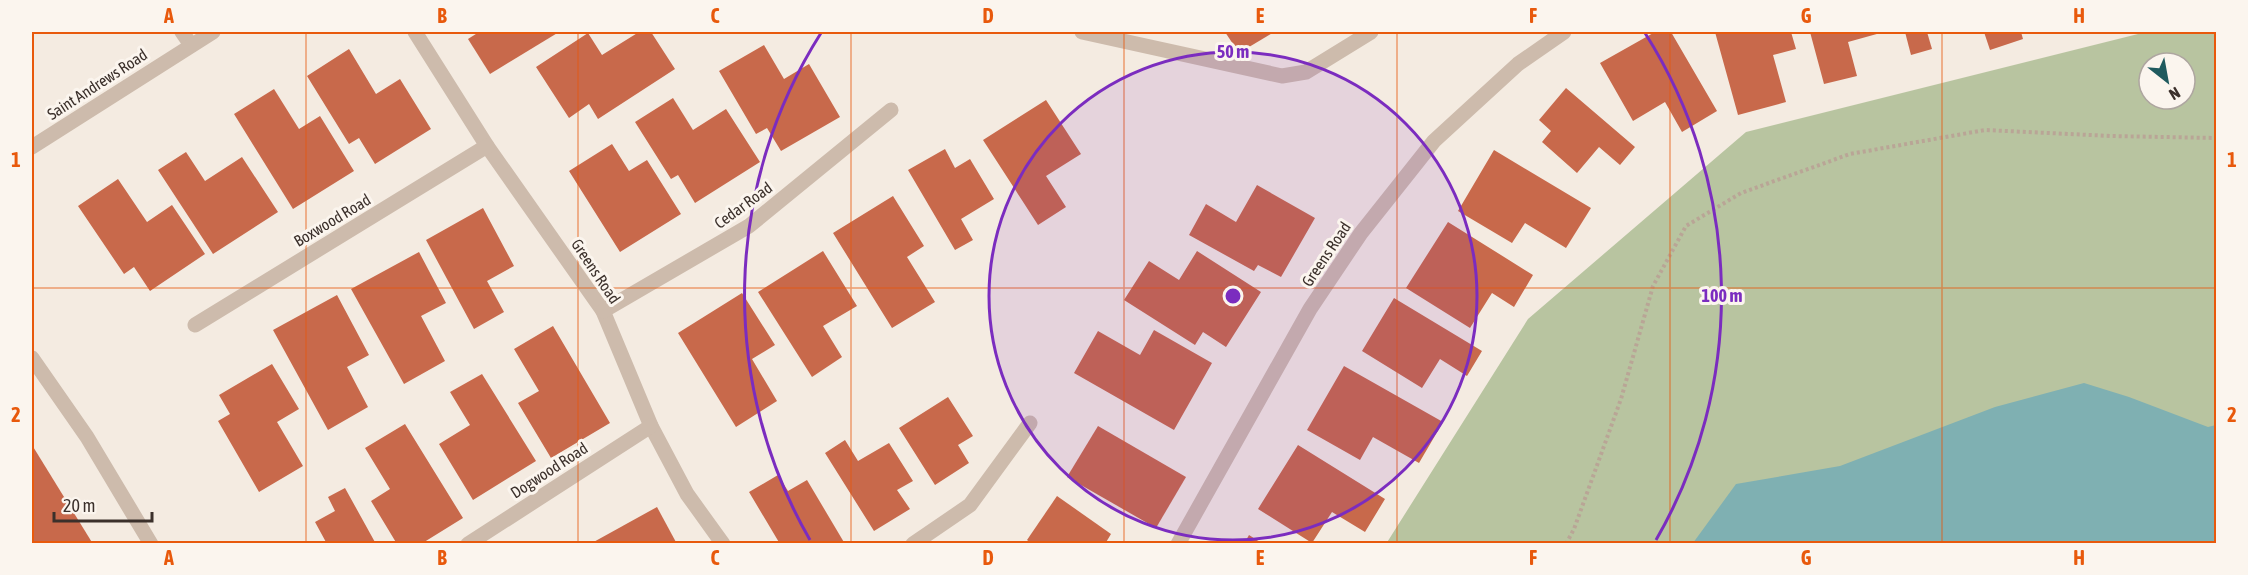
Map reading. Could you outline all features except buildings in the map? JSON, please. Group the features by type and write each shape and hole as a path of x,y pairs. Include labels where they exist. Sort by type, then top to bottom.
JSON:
{"street":[{"path":"182,32 191,45"},
{"name":"Saint Andrews Road","path":"32,147 213,32"},
{"name":"Greens Road","path":"415,32 487,146 603,311 651,426 687,494 723,543"},
{"path":"1082,32 1282,76 1306,72 1371,32"},
{"name":"Greens Road","path":"1178,543 1310,309 1361,233 1434,141 1518,64 1564,32"},
{"name":"Cedar Road","path":"603,311 749,226 891,110"},
{"name":"Boxwood Road","path":"195,325 487,146"},
{"path":"32,358 87,437 151,543"},
{"path":"913,543 970,505 1030,423"},
{"name":"Dogwood Road","path":"468,543 651,426"}],"path":[{"path":"1566,543 1574,529 1621,399 1653,286 1686,226 1741,193 1850,154 1985,130 2217,138"}],"green space":[{"path":"2146,32 2216,32 2216,543 1386,544 1528,319 1746,132"}],"water":[{"path":"2084,383 2129,397 2208,427 2216,425 2216,543 1693,543 1736,484 1840,466 1995,407"}]}
